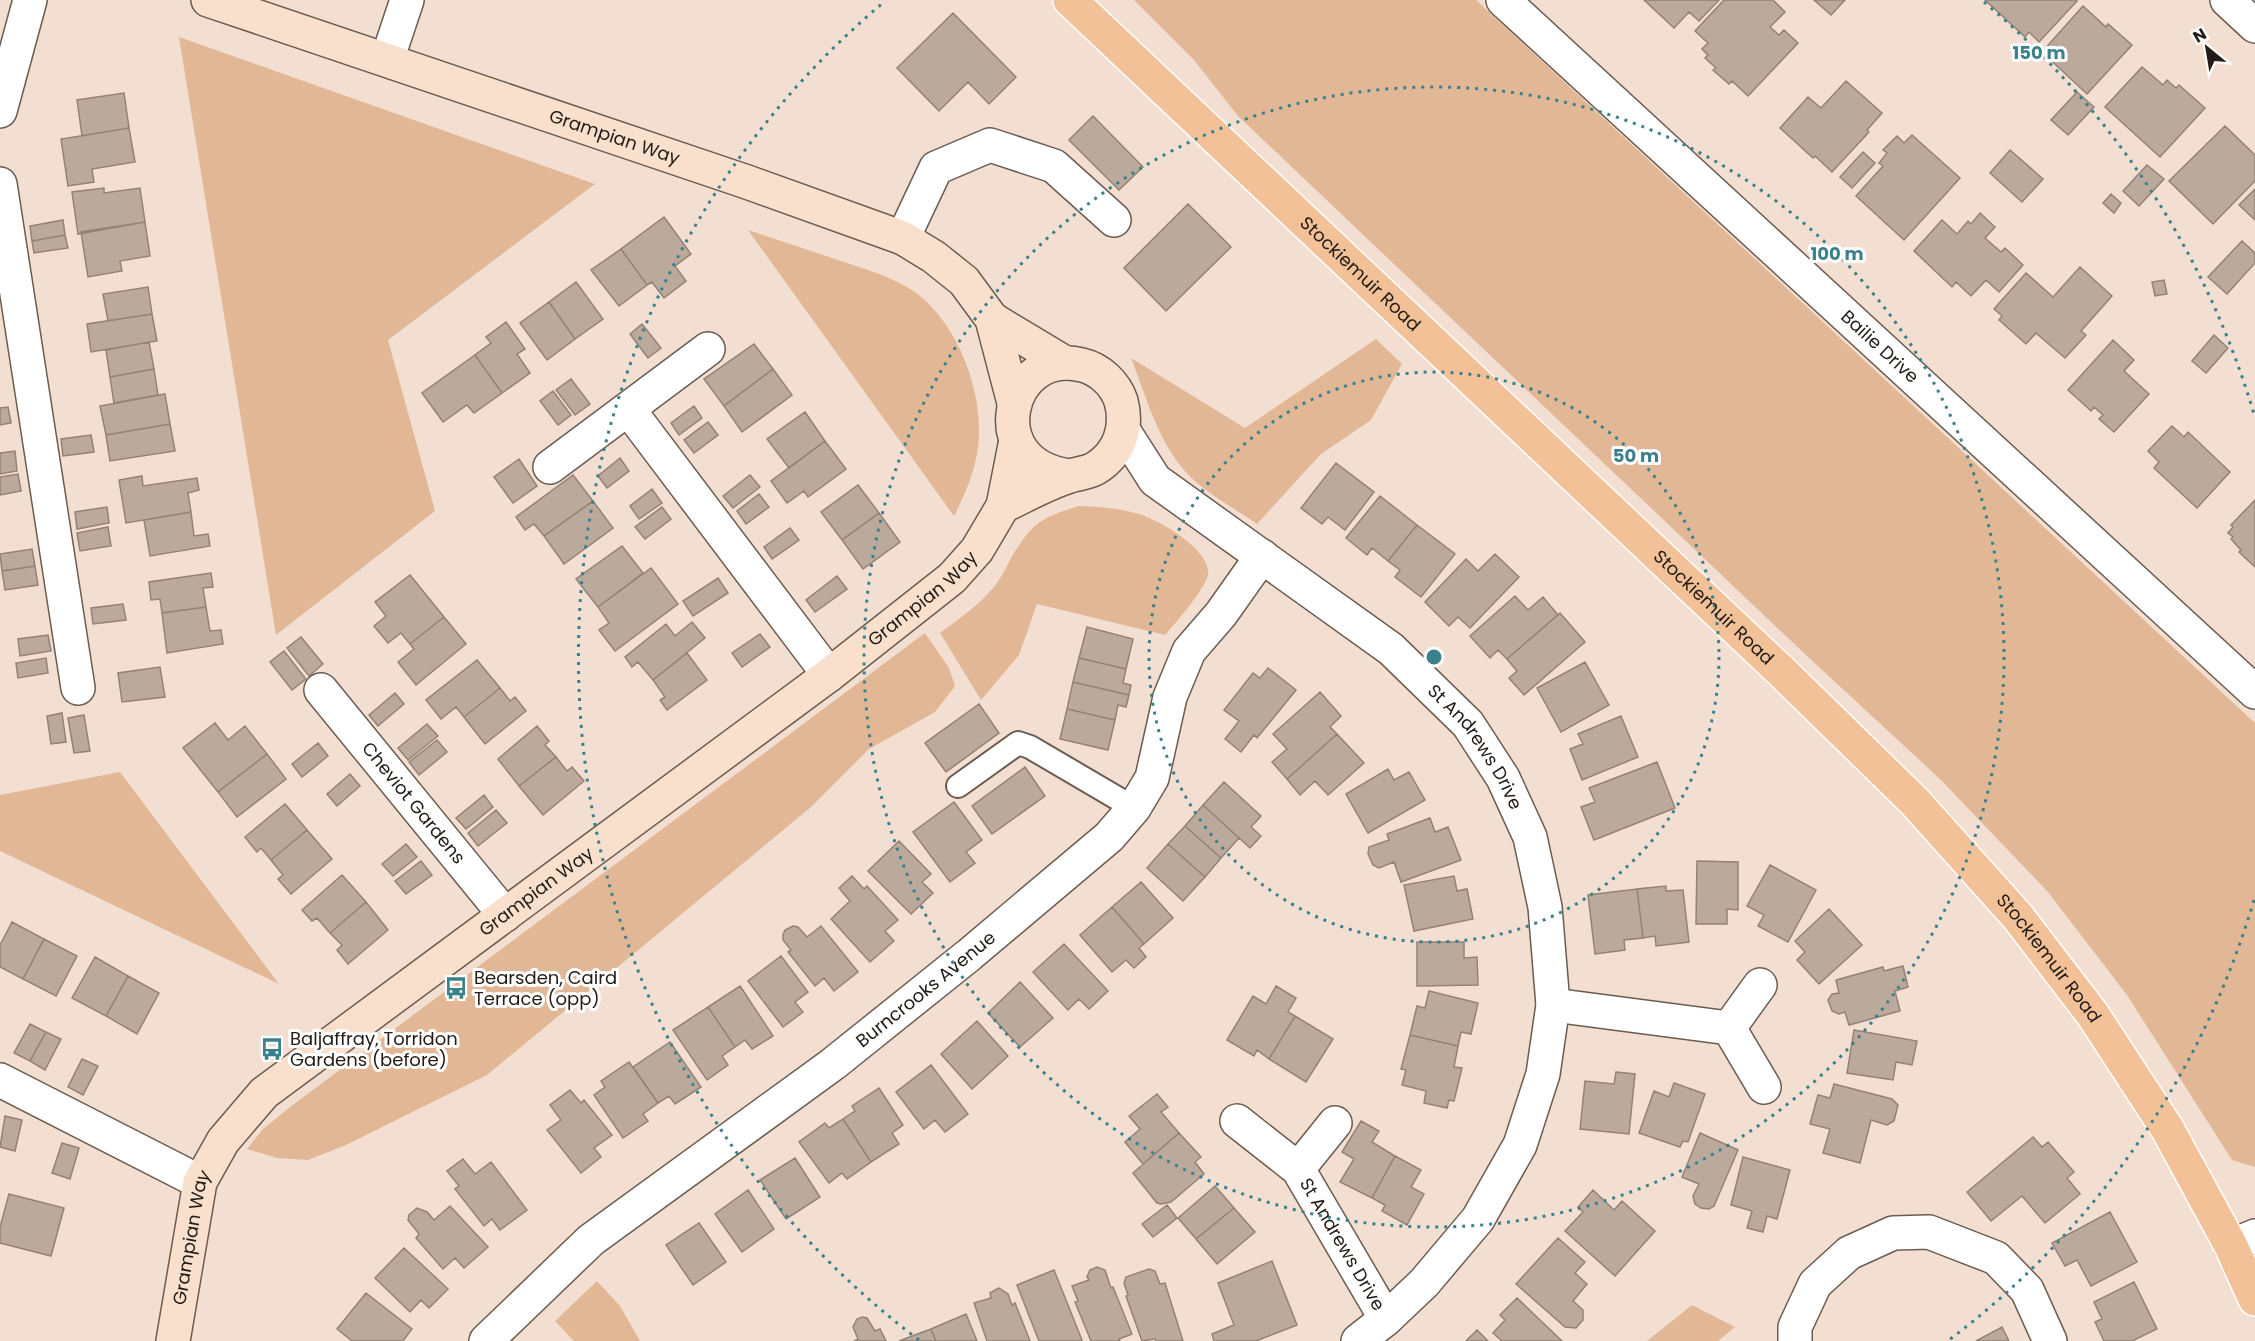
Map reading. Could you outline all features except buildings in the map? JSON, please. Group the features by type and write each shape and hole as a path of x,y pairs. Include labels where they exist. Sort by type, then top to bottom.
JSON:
{"main road":[{"name":"Stockiemuir Road","path":"1070,0 1774,664 1915,802 2018,916 2093,1016 2243,1241 2255,1299"}],"street":[{"path":"0,111 30,0"},
{"name":"Grampian Way","path":"173,1341 200,1182 223,1141 264,1093 829,675 952,578 976,550 1003,506 1016,440 1013,428 1014,403 992,319 964,281 934,257 903,238 747,182 208,0"},
{"path":"387,60 407,0"},
{"name":"Bailie Drive","path":"1503,0 2255,692"},
{"path":"2227,0 2255,26"},
{"path":"903,238 936,168 990,146 1054,166 1114,220"},
{"path":"0,184 78,688"},
{"name":"Grampian Way","path":"992,319 1065,363 1082,365 1098,371 1111,382 1124,413 1123,430"},
{"path":"550,467 708,349"},
{"path":"1014,403 1020,390 1029,380 1052,365 1065,363"},
{"path":"629,410 829,675"},
{"path":"1003,506 1083,472 1108,458 1118,445 1123,430"},
{"name":"St Andrews Drive","path":"1123,430 1155,480 1391,649 1468,724 1503,778 1530,837 1545,908 1553,1005 1542,1074 1520,1144 1478,1219 1424,1283 1386,1319 1358,1341"},
{"path":"1016,440 1032,462 1044,470 1083,472"},
{"name":"St Andrews Drive","path":"1083,472 1155,480"},
{"name":"Burncrooks Avenue","path":"486,1341 591,1240 833,1064 969,955 1109,837 1134,808 1152,778 1170,698 1189,651 1221,614 1262,556"},
{"name":"Cheviot Gardens","path":"321,690 505,915"},
{"path":"1729,1028 1760,985"},
{"path":"1553,1005 1729,1028"},
{"path":"1729,1028 1764,1087"},
{"path":"0,1080 200,1182"},
{"name":"St Andrews Drive","path":"1237,1120 1298,1169 1386,1319"},
{"name":"St Andrews Drive","path":"1298,1169 1335,1123"},
{"path":"1795,1341 1795,1327 1815,1284 1849,1253 1893,1233 1929,1232 1996,1258 2027,1290 2050,1341"}],"lane":[{"path":"958,786 1018,743 1030,747 1134,808"}],"shaded area":[{"path":"1134,0 1476,0 2255,723 2255,1167 2232,1160 2127,995 2048,892 1940,779 1807,656 1238,116 1194,60"},
{"path":"179,37 595,184 388,340 435,511 276,635"},
{"path":"748,230 898,282 923,299 950,330 960,349 974,389 979,429 972,474 954,516"},
{"path":"1376,339 1402,364 1371,420 1321,454 1257,524 1204,489 1173,456 1156,425 1131,358 1245,428"},
{"path":"1079,506 1132,512 1148,517 1171,529 1202,556 1207,565 1206,581 1165,635 1037,604 1019,655 981,700 940,633 987,595 1024,538 1037,524 1054,514"},
{"path":"925,633 949,668 955,686 935,712 869,749 811,807 487,1075 346,1145 308,1160 277,1158 247,1149 263,1129 290,1107"},
{"path":"120,772 279,984 0,851 0,795"},
{"path":"597,1281 620,1306 640,1341 574,1341 555,1321"},
{"path":"1692,1305 1735,1327 1718,1341 1647,1341"}],"place":[{"name":"Bearsden, Caird Terrace (opp)","path":"456,988"},
{"name":"Baljaffray, Torridon Gardens (before)","path":"272,1049"}]}
